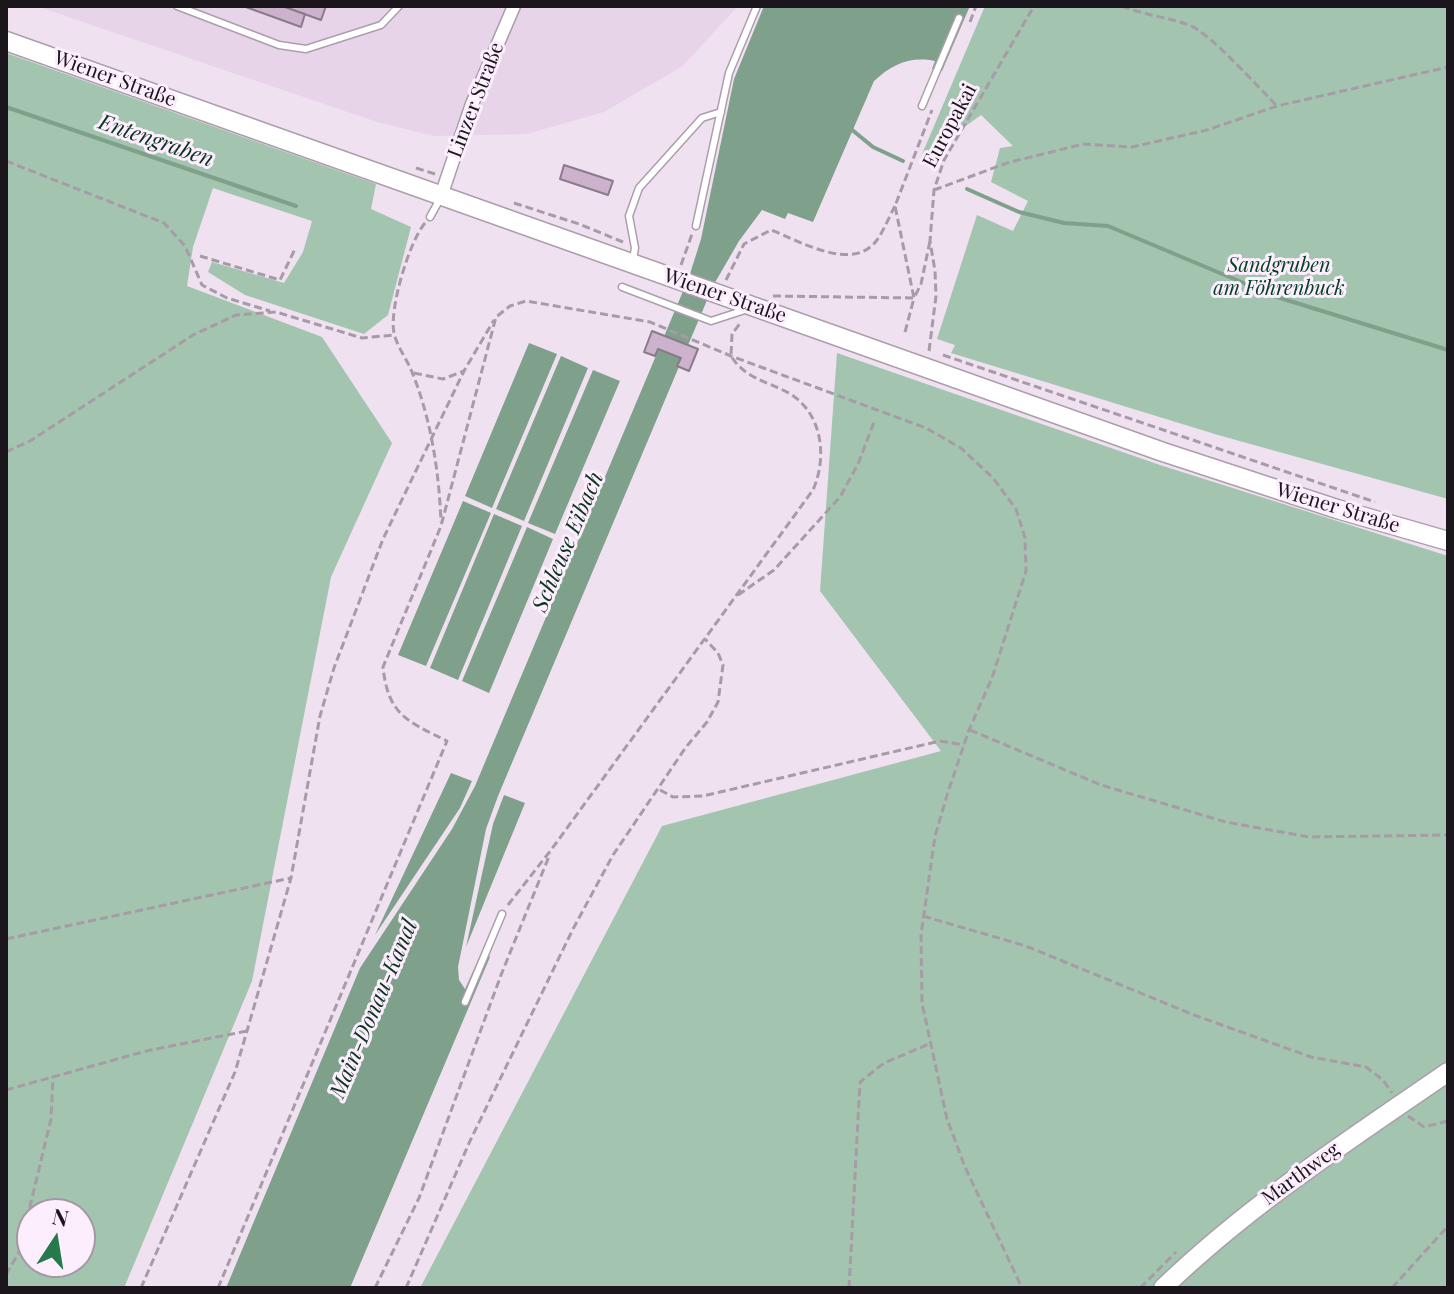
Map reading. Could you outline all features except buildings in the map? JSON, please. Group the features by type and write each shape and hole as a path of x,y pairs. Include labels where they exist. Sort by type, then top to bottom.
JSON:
{"main road":[{"name":"Wiener Straße","path":"6,41 632,263 678,273 724,289 755,306 927,358 1163,452 1337,509 1448,541"},
{"name":"Marthweg","path":"1163,1288 1216,1239 1276,1191 1448,1072"}],"street":[{"name":"Linzer Straße","path":"441,196 472,104 514,6"}],"lane":[{"path":"177,6 279,45 306,49 381,25 399,6"},
{"path":"696,226 729,73 757,6"},
{"path":"922,106 959,18"},
{"path":"632,263 635,248 629,216 639,188 702,118 721,112"},
{"path":"430,217 441,196"},
{"path":"622,287 711,321 755,306"},
{"path":"465,1002 502,914"}],"path":[{"path":"965,34 976,6"},
{"name":"Europakai","path":"927,358 936,296 930,241 934,190 944,160 1034,6"},
{"path":"1122,6 1140,14 1192,26 1237,65 1277,106"},
{"path":"934,190 1007,163 1083,144 1132,147 1207,130 1277,106 1448,67"},
{"path":"724,289 744,244 771,230 833,255 850,256 875,243 895,206 936,103"},
{"path":"6,161 164,223 185,246 202,285 227,298 362,338 394,335"},
{"path":"895,206 914,298"},
{"path":"430,217 418,231 401,281 393,319 394,335 413,373 432,439 441,526"},
{"path":"678,273 696,226"},
{"path":"905,332 921,284 930,241"},
{"path":"200,256 280,280 295,249"},
{"path":"779,301 764,297 914,298"},
{"path":"141,1288 235,1072 291,878 320,716 334,668 383,539 464,371 496,317 510,306 526,301 650,322 731,356 926,428 961,448 993,478 1016,509 1025,538 1026,571 992,678 969,730 935,836 921,935 922,1003 947,1119 960,1155 1022,1288"},
{"path":"502,914 813,490 819,476 822,450 818,429 807,411 793,396 748,375 731,356 732,334 755,306"},
{"path":"6,452 30,441 193,335 236,315 276,312"},
{"path":"218,1288 447,741 415,725 394,707 385,689 383,667 441,526 496,317"},
{"path":"927,358 1376,502"},
{"path":"413,373 443,379 464,371"},
{"path":"736,596 774,570 840,497 858,464 874,422"},
{"path":"406,1288 470,1141 573,929 613,855 718,702 723,665 718,653 705,639"},
{"path":"969,730 1101,785 1226,822 1309,837 1448,835"},
{"path":"659,789 673,797 703,796 940,741 964,745"},
{"path":"375,1288 419,1198 501,975 551,850"},
{"path":"6,939 291,878"},
{"path":"923,916 1026,946 1194,1015 1311,1057 1366,1067 1383,1080 1408,1116 1424,1127 1448,1121"},
{"path":"6,1090 146,1051 247,1031"},
{"path":"849,1288 860,1082 884,1063 929,1044"},
{"path":"6,1275 19,1252 51,1119 53,1076"},
{"path":"1392,1288 1448,1226"}],"shaded area":[{"path":"36,6 738,6 683,66 604,112 527,134 434,136 377,122"}],"green space":[{"name":"Sandgruben am Föhrenbuck","path":"985,6 1448,6 1448,499 1218,435 951,353 955,345 937,339 977,215 1013,231 1028,201 991,182 1000,148 1013,146 981,115 920,159"},
{"path":"6,53 376,184 371,209 411,227 388,315 364,334 245,295 208,272 212,262 284,283 303,252 312,221 213,188 193,247 187,286 322,337 392,443 331,577 252,981 124,1288 6,1288"},
{"path":"837,353 1160,465 1448,556 1448,1288 420,1288 662,826 941,751 820,591"}],"water":[{"name":"Main-Donau-Kanal","path":"764,6 970,6 942,71 932,69 935,61 909,61 888,70 874,81 813,222 788,213 785,219 762,210 739,241 713,286 486,829 458,967 459,980 465,989 483,949 490,957 350,1288 226,1288 360,968 452,829 475,786 689,277 701,239 734,79"},
{"path":"529,343 557,354 492,508 465,496"},
{"path":"561,356 588,368 524,521 496,509"},
{"path":"593,370 620,381 555,534 528,523"},
{"path":"463,501 491,513 426,666 398,655"},
{"path":"494,514 522,526 458,680 430,668"},
{"path":"527,527 553,539 489,693 462,681"},
{"path":"451,773 472,781 460,808 375,935"},
{"path":"504,795 525,803 466,947 493,824"}],"waterway":[{"name":"Entengraben","path":"6,107 296,206"},
{"name":"Entengraben","path":"851,129 873,147 903,161"},
{"name":"Entengraben","path":"967,189 1019,212 1064,223 1108,226 1277,297 1448,350"}],"water label":[{"name":"Schleuse Eibach","path":"568,542"}]}
